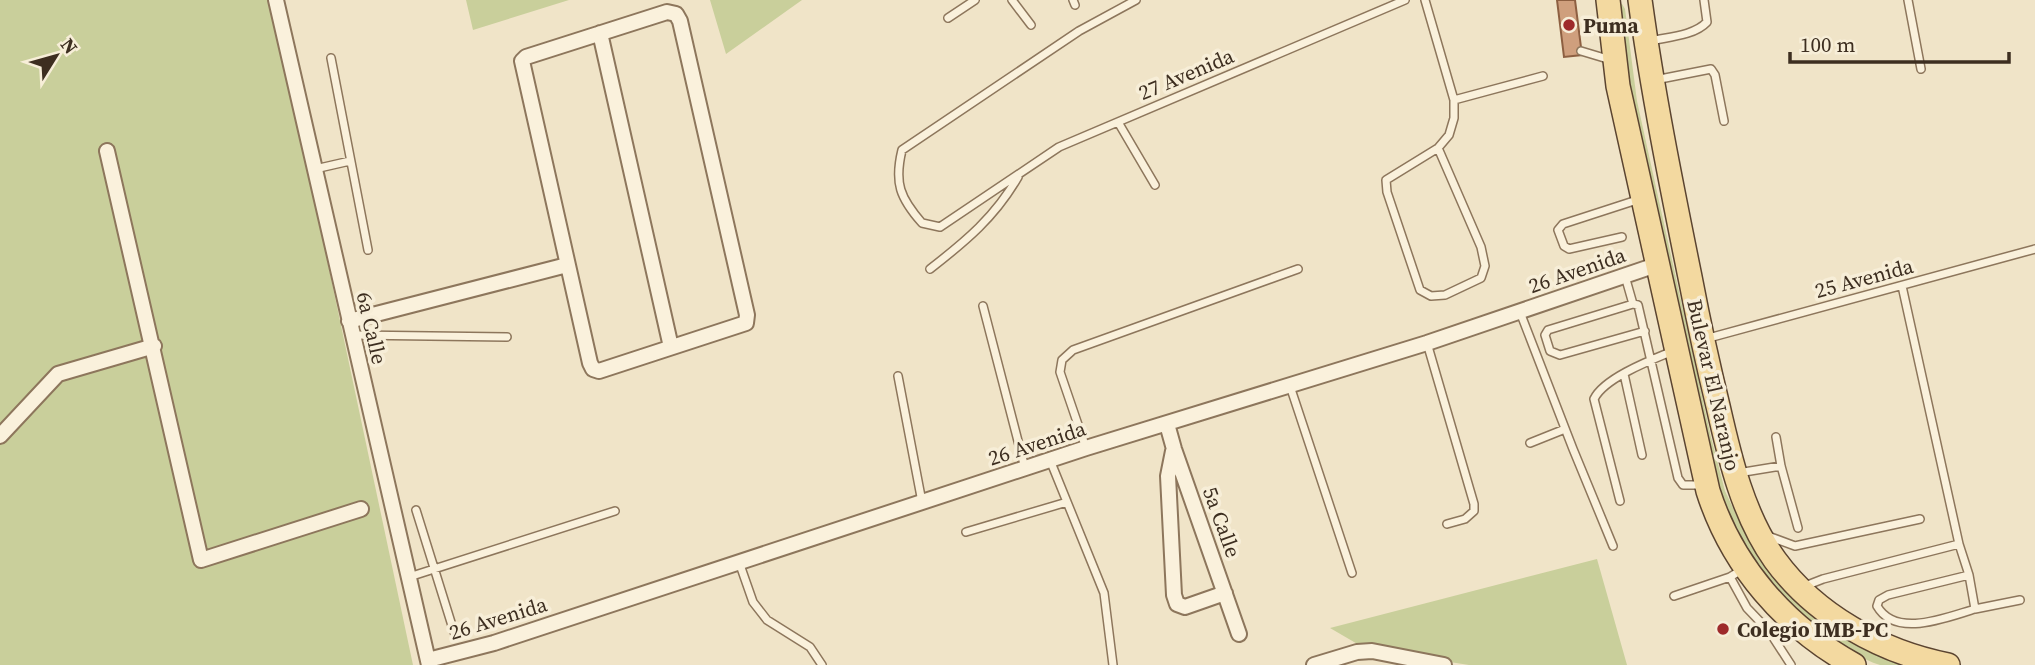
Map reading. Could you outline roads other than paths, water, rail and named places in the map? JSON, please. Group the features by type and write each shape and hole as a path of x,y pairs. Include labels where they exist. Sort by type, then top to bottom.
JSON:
{"main road":[{"name":"Bulevar El Naranjo","path":"1608,0 1615,62 1716,515 1738,572 1787,619 1826,650 1854,665"},
{"name":"Bulevar El Naranjo","path":"1640,0 1651,80 1702,340 1734,473 1758,531 1774,558 1807,598 1845,624 1876,640 1926,661 1948,665"}],"street":[{"name":"6a Calle","path":"276,0 429,663"},
{"path":"667,12 676,14 680,21 741,289 746,323 599,371 593,369 567,265 522,61 526,57 600,33 667,12"},
{"path":"600,33 671,347"},
{"path":"107,151 154,346 201,560 361,509"},
{"name":"26 Avenida","path":"429,663 1086,448 1427,344 1659,264"},
{"path":"351,328 567,265"},
{"path":"0,436 58,374 154,346"},
{"name":"5a Calle","path":"1167,424 1239,634"},
{"path":"1174,449 1168,476 1174,595 1177,604 1185,607 1225,593"},
{"path":"1314,665 1357,652 1372,651 1444,665"}],"lane":[{"path":"948,18 975,0"},
{"path":"1012,0 1031,25"},
{"name":"27 Avenida","path":"1136,0 1079,31 902,150 897,177 908,206 922,223 940,226 1059,147 1405,0"},
{"path":"1425,0 1454,100 1454,117 1449,135 1438,148 1386,180 1387,192 1420,290 1431,296 1444,295 1481,278 1485,266 1481,247 1438,148"},
{"path":"1645,42 1683,34 1703,26 1707,22 1704,0"},
{"path":"1908,0 1921,69"},
{"path":"1581,51 1615,62"},
{"path":"331,58 368,250"},
{"path":"1651,80 1711,69 1724,121"},
{"path":"1454,100 1543,76"},
{"path":"1118,122 1155,186"},
{"path":"314,169 350,161"},
{"path":"930,270 971,238 1010,191 1020,173"},
{"path":"1622,237 1569,249 1564,246 1558,230 1563,224 1644,198"},
{"name":"25 Avenida","path":"1702,340 2035,249"},
{"path":"1086,448 1060,372 1062,360 1067,355 1073,350 1298,269"},
{"path":"1625,276 1633,304"},
{"path":"1902,286 1975,609"},
{"path":"1644,331 1560,355 1550,351 1545,335 1548,330 1633,304 1638,305 1678,478 1683,485 1707,484"},
{"path":"983,306 1025,469"},
{"path":"1520,312 1613,546"},
{"path":"351,328 507,338"},
{"path":"1427,344 1474,504 1474,511 1465,519 1447,524"},
{"path":"1620,501 1594,399 1598,391 1624,374 1677,349"},
{"path":"1624,374 1642,456"},
{"path":"898,376 922,502"},
{"path":"1290,386 1352,573"},
{"path":"1531,443 1565,429"},
{"path":"1776,438 1798,528"},
{"path":"1050,460 1104,593 1113,665"},
{"path":"1734,473 1781,466"},
{"path":"966,532 1068,502"},
{"path":"416,510 454,632"},
{"path":"409,577 615,511"},
{"path":"1758,531 1795,547 1920,519"},
{"path":"1798,589 1823,579 1959,544"},
{"path":"739,562 753,602 767,620 810,647 822,665"},
{"path":"1674,596 1738,572 1747,608 1769,631 1791,665"},
{"path":"1969,575 1888,596 1879,600 1877,606 1881,614 1902,623 1921,624 2020,600"}],"place":[{"name":"Puma","path":"1569,25"},
{"name":"Colegio IMB-PC","path":"1723,629"}]}
